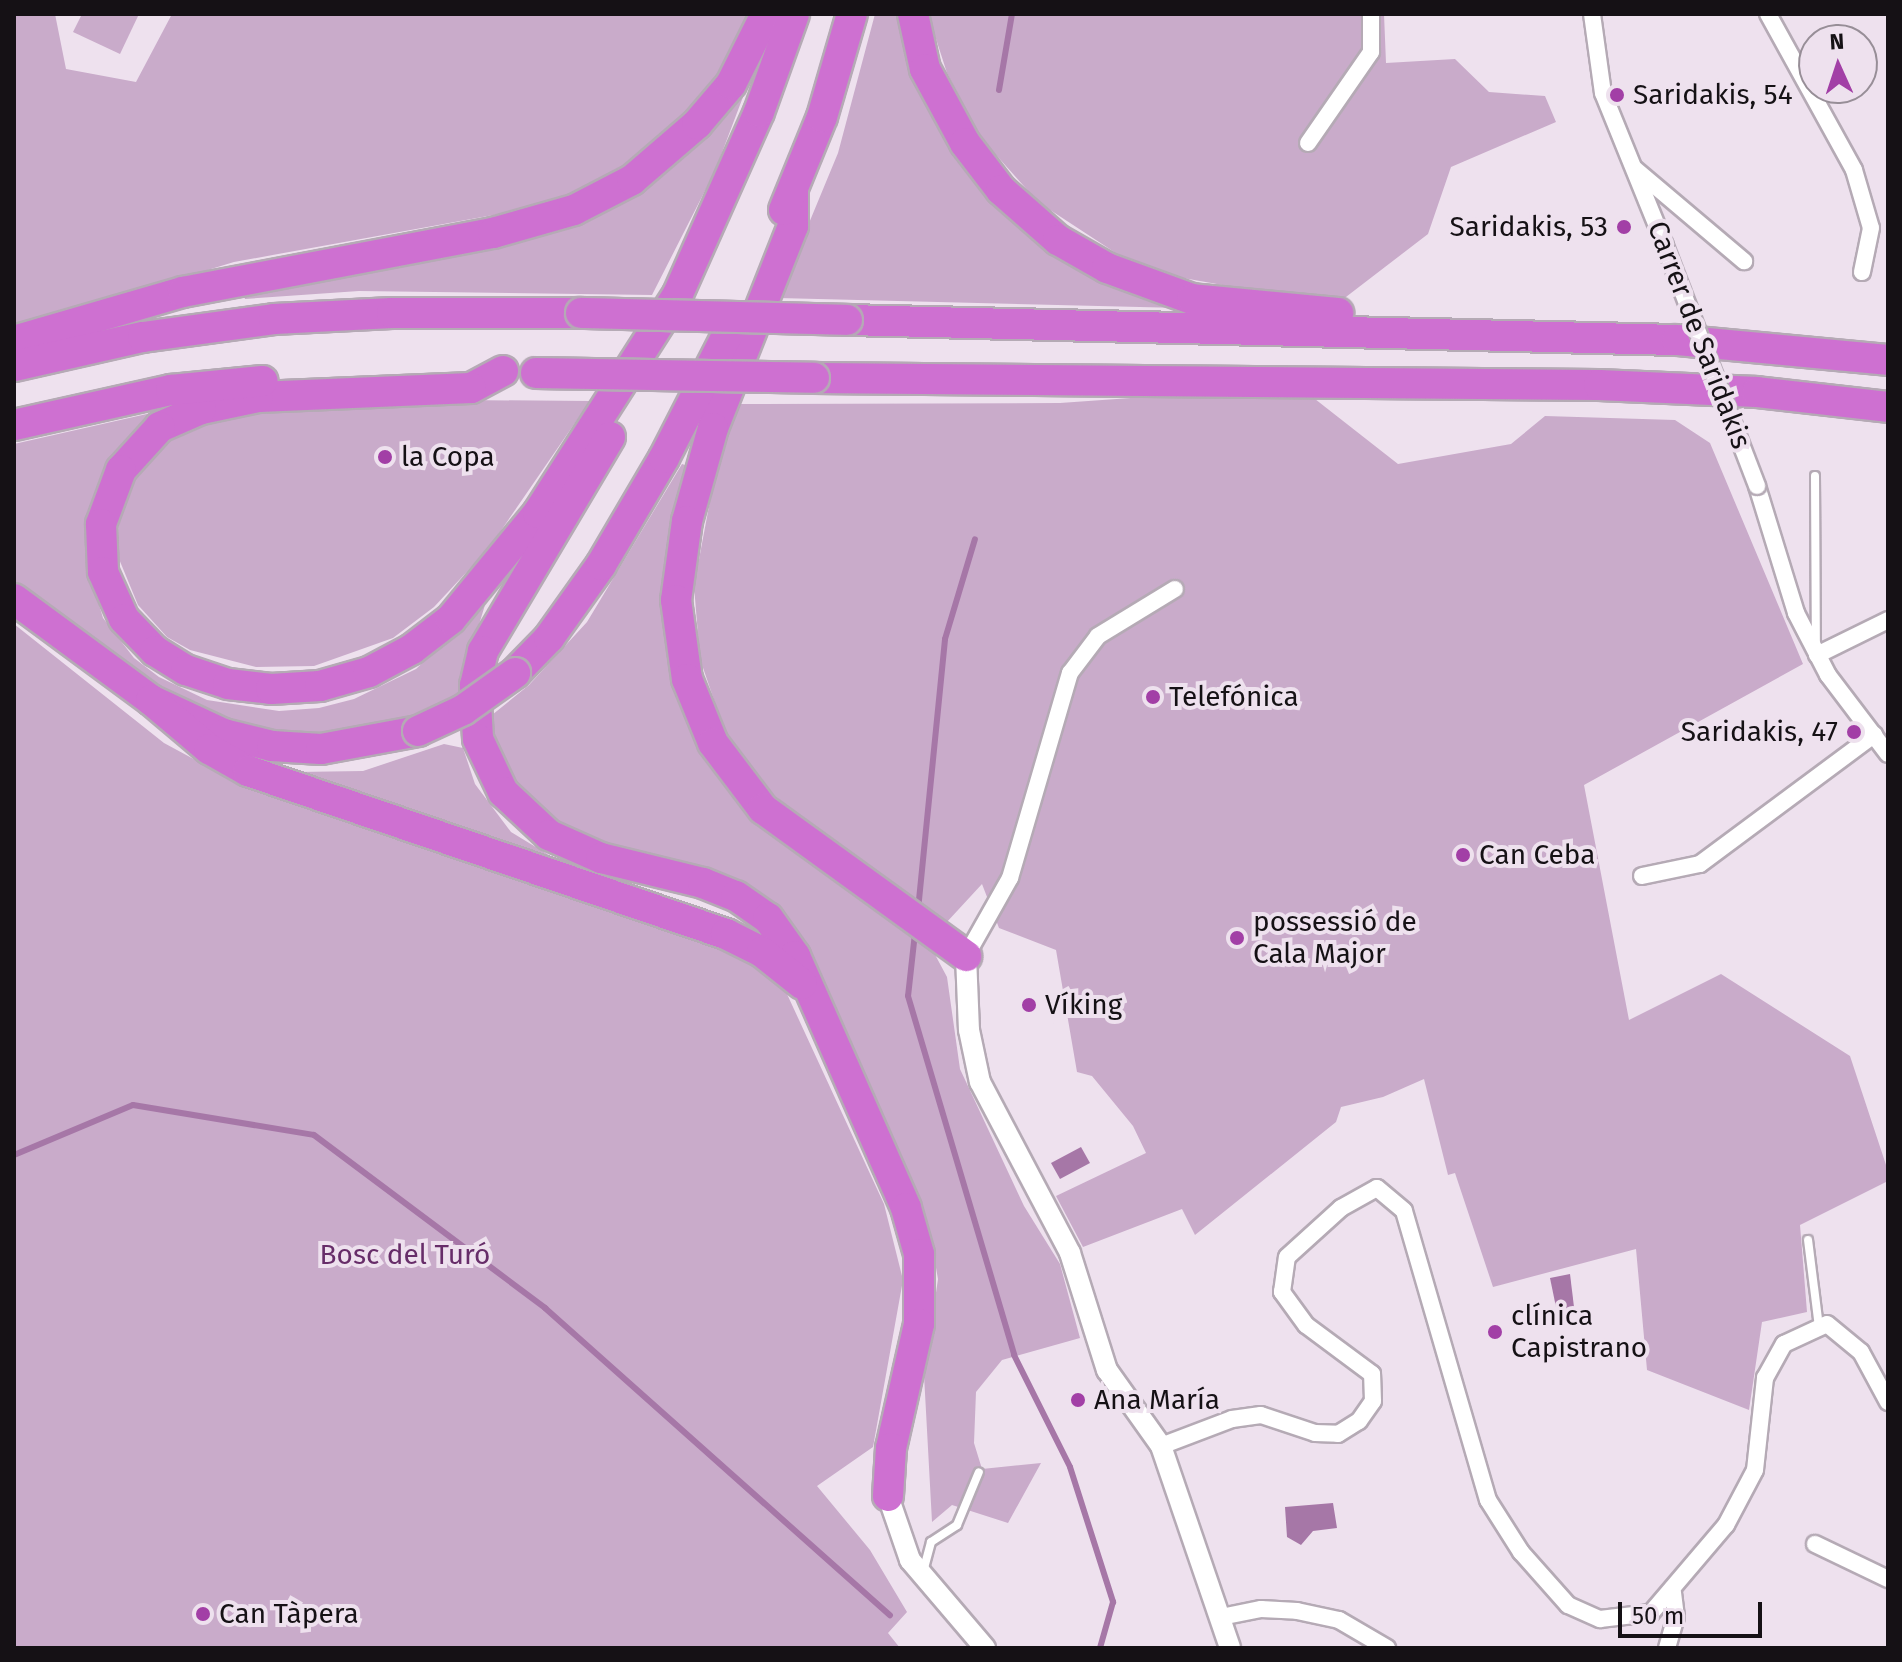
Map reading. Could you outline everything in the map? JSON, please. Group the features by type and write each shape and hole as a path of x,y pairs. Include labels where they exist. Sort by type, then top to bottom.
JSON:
{"highway":[{"path":"14,341 183,292 493,233 574,210 632,180 697,124 731,84 766,14"},
{"path":"794,14 759,112 678,294 666,331 596,463 483,651 475,685 478,739 494,779 536,826 587,853 703,883 747,903 787,942 906,1208 919,1254 919,1324 891,1448 888,1496"},
{"path":"151,700 224,734 272,746 338,748 418,731 463,710 515,673 576,603 642,497 721,352 793,191 852,14"},
{"path":"913,14 925,69 965,143 1001,190 1058,240 1107,268 1192,299 1362,315 1404,333"},
{"path":"793,191 793,226 713,428 695,489 678,575 677,628 698,711 738,781 793,834 966,956"},
{"path":"503,371 471,388 258,397 201,409 160,427 121,470 101,524 103,572 124,619 155,651 186,670 255,688 320,686 398,658 451,619 508,556 678,294"},
{"path":"14,366 143,337 274,319 392,313 581,313 1404,333 1719,343 1888,360"},
{"path":"14,425 118,400 222,383 503,371 814,378 1599,385 1757,392 1888,407"},
{"path":"14,599 151,700 209,749 248,771 726,934 784,966 810,992"}],"street":[{"path":"1308,143 1371,52 1371,14"},
{"name":"Carrer de Saridakis","path":"1592,14 1603,93 1757,486 1796,613 1817,655 1888,754"},
{"path":"1768,14 1854,170 1871,228 1862,272"},
{"path":"1634,168 1744,261"},
{"path":"1175,589 1098,636 1070,673 1010,878 966,956 969,1030 980,1082 1070,1253 1107,1370 1161,1446 1230,1648"},
{"path":"1817,655 1888,620"},
{"path":"1642,876 1700,864 1874,735"},
{"path":"1161,1446 1232,1419 1261,1415 1295,1428 1338,1434 1359,1421 1373,1401 1372,1374 1306,1325 1282,1292 1287,1257 1341,1208 1377,1188 1404,1211 1468,1444 1488,1500 1521,1552 1568,1605 1600,1619 1651,1613 1673,1592 1726,1525 1755,1470 1765,1378 1784,1344 1827,1324 1861,1352 1888,1402"},
{"path":"888,1496 902,1545 985,1648"},
{"path":"1815,1544 1888,1579"},
{"path":"1667,1648 1676,1617 1673,1592"},
{"path":"1221,1617 1261,1609 1297,1611 1339,1620 1387,1648"}],"lane":[{"path":"1815,476 1817,655"},
{"path":"1808,1240 1819,1328"},
{"path":"923,1573 931,1542 957,1525 979,1472"}],"green space":[{"path":"14,14 55,14 66,69 136,82 172,14 750,14 731,56 700,100 636,160 591,186 532,208 234,262 14,329"},
{"path":"82,14 139,14 120,54 73,32"},
{"path":"875,14 901,14 968,171 1181,308 778,298 838,153"},
{"path":"928,14 1384,14 1386,63 1455,59 1489,92 1545,96 1556,122 1451,167 1428,234 1342,300 1290,297 1183,278 1125,259 1038,202 981,138 947,73"},
{"path":"746,89 715,171 652,295 359,291 245,299 243,293 653,180 685,155"},
{"path":"1159,396 1315,399 1398,464 1511,444 1545,416 1675,420 1710,443 1803,664 1584,785 1629,1020 1721,974 1850,1056 1888,1171 1888,1181 1800,1225 1807,1312 1762,1322 1749,1410 1647,1370 1636,1249 1493,1287 1455,1173 1448,1175 1424,1079 1383,1097 1341,1107 1336,1122 1195,1235 1182,1209 1083,1247 1056,1196 1146,1153 1133,1126 1092,1076 1077,1072 1056,950 999,928 982,884 946,923 790,809 765,787 724,729 700,659 694,586 716,469 737,404 1060,403"},
{"path":"460,400 590,401 489,548 434,607 393,638 314,666 256,667 190,650 167,637 138,605 119,559 118,515 138,470 183,429 249,411"},
{"path":"160,411 147,425 94,588 103,618 134,658 159,677 207,700 279,711 319,708 354,699 416,669 485,605 457,696 406,719 341,733 308,734 244,725 213,716 144,678 14,581 14,444"},
{"path":"682,464 691,467 676,519 693,730 932,949 947,977 960,1069 1024,1206 1060,1264 1080,1338 1002,1360 976,1392 974,1443 982,1469 1041,1463 1008,1523 952,1505 932,1522 924,1375 938,1279 930,1234 807,948 558,826 503,771 487,719 529,685 587,622"},
{"name":"Bosc del Turó","path":"14,624 164,743 214,770 724,949 761,969 787,994 884,1204 903,1280 873,1447 817,1486 870,1550 907,1612 888,1633 900,1648 14,1648"},
{"path":"444,744 463,748 475,784 511,832 567,866 297,772 363,771"}],"shaded area":[{"path":"1081,1147 1090,1163 1060,1179 1051,1163"},
{"path":"1570,1274 1574,1307 1557,1312 1550,1278"},
{"path":"1333,1503 1337,1528 1313,1531 1301,1545 1287,1537 1285,1507"}],"waterway":[{"path":"999,90 1012,14"},
{"path":"918,910 945,639 975,539"},
{"path":"915,933 908,996 1014,1355 1070,1467 1113,1602 1100,1648"},
{"path":"14,1155 133,1105 314,1135 545,1308 890,1615"}],"place":[{"name":"Saridakis, 54","path":"1617,95"},
{"name":"Saridakis, 53","path":"1624,227"},
{"name":"la Copa","path":"385,457"},
{"name":"Telefónica","path":"1153,697"},
{"name":"Saridakis, 47","path":"1854,732"},
{"name":"Can Ceba","path":"1463,855"},
{"name":"possessió de Cala Major","path":"1237,938"},
{"name":"Víking","path":"1029,1005"},
{"name":"clínica Capistrano","path":"1495,1332"},
{"name":"Ana María","path":"1078,1400"},
{"name":"Can Tàpera","path":"203,1614"}]}
